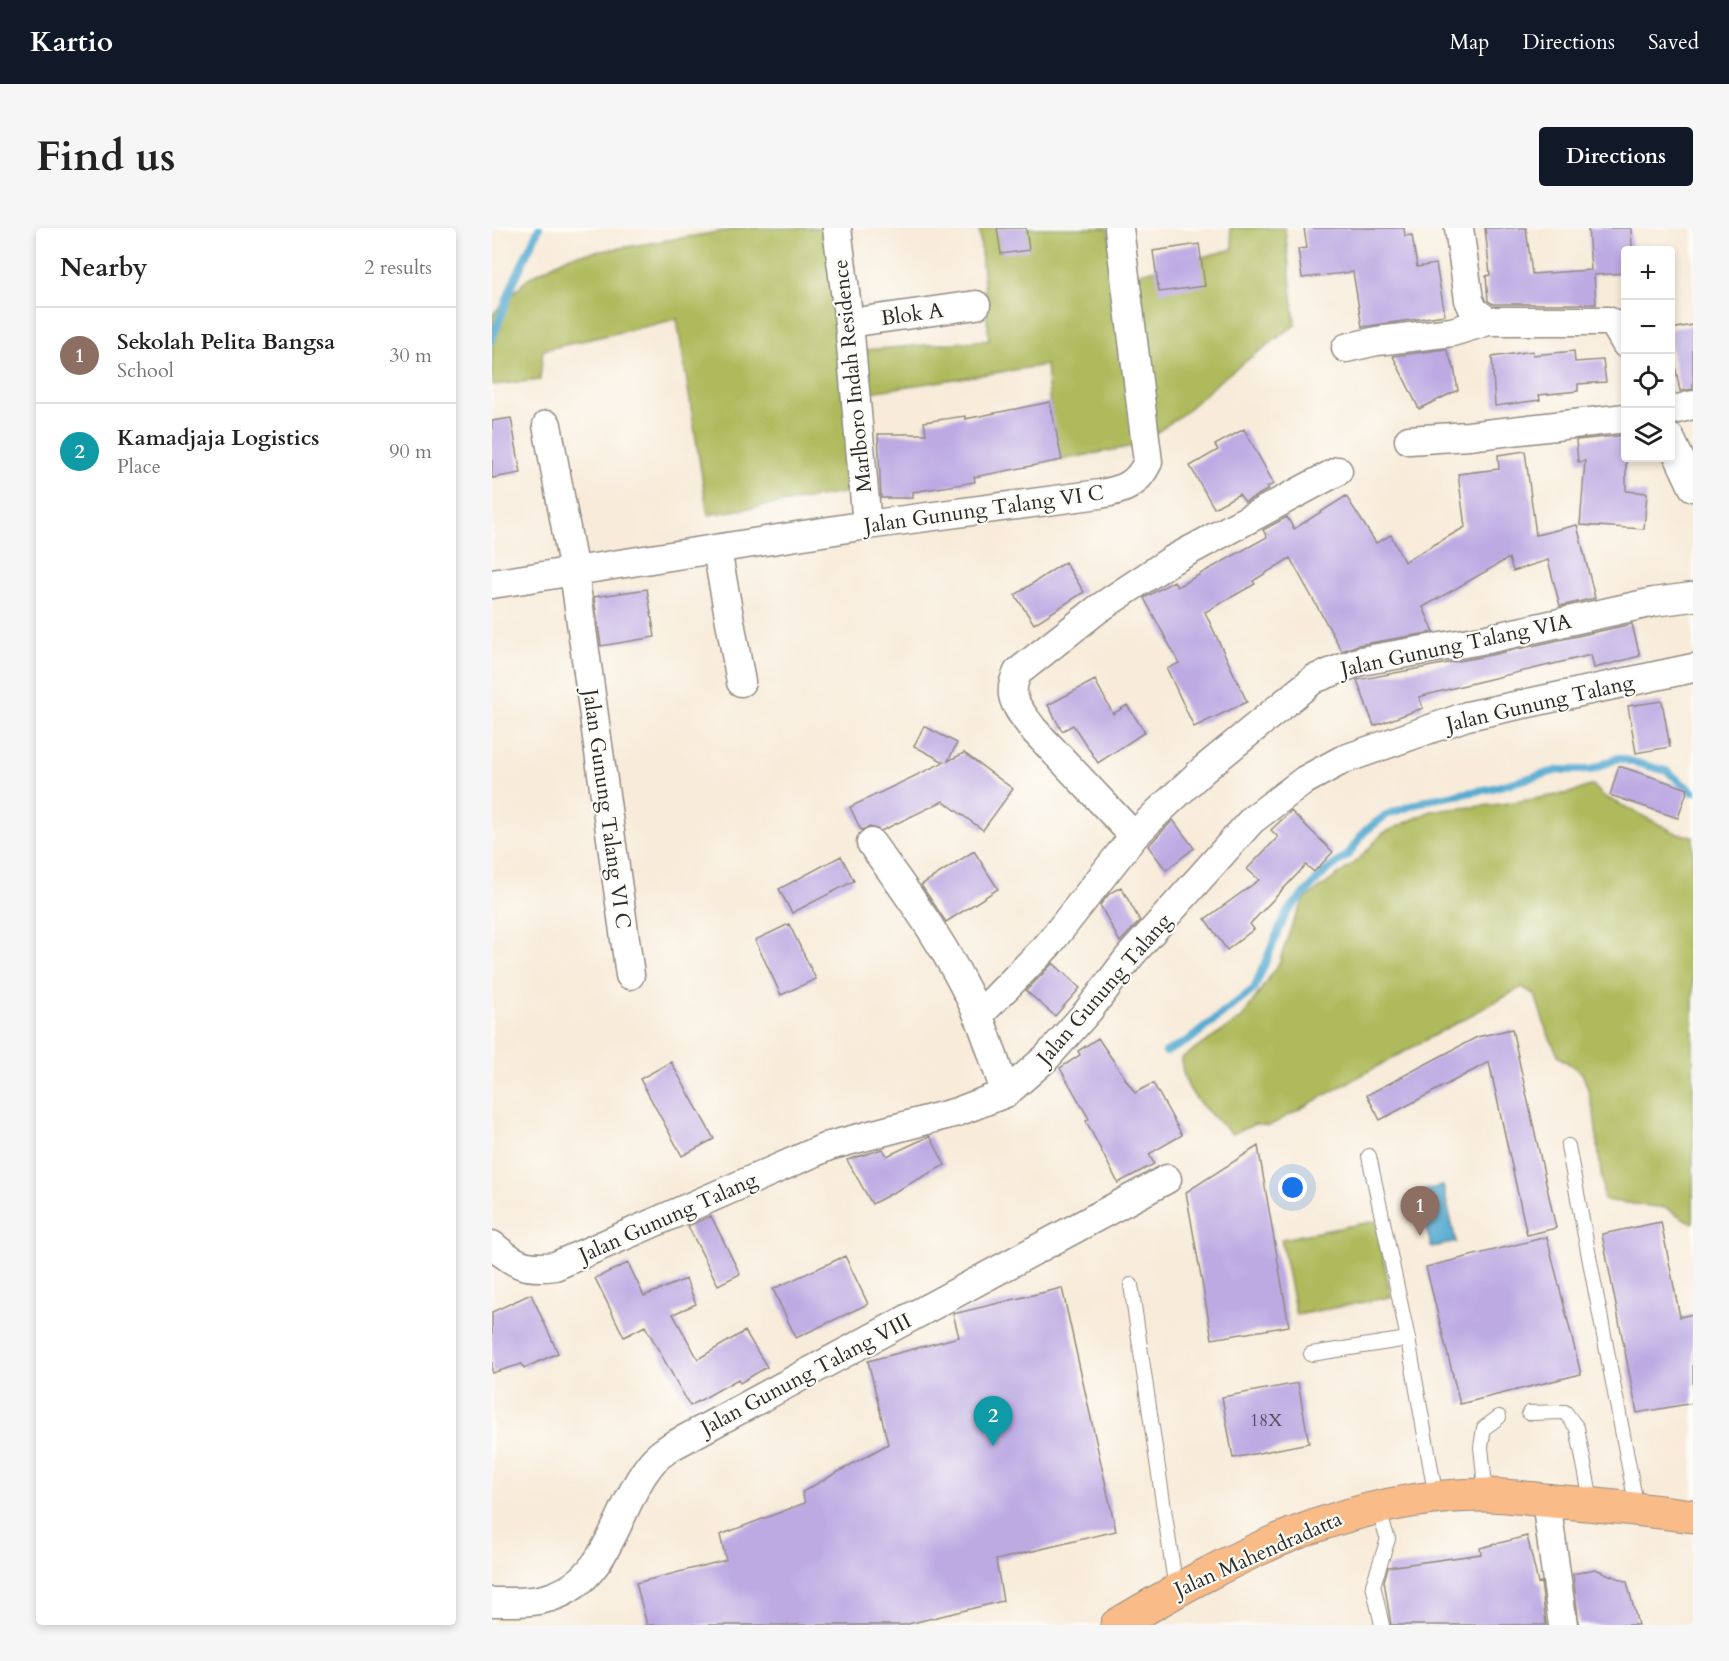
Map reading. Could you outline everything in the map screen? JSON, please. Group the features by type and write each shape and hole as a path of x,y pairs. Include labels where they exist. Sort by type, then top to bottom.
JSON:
{"highway":[{"name":"Jalan Mahendradatta","path":"1117,1625 1176,1590 1262,1548 1333,1518 1377,1508 1436,1498 1486,1495 1693,1516"}],"street":[{"name":"Marlboro Indah Residence","path":"837,228 849,323 867,525"},
{"name":"Jalan Gunung Talang VI C","path":"492,584 867,525 1120,490 1132,485 1142,474 1148,462 1119,228"},
{"path":"1459,228 1469,300 1474,311 1488,321"},
{"name":"Blok A","path":"849,323 976,305"},
{"path":"1346,348 1377,341 1452,333 1488,321 1608,321 1615,325 1621,335"},
{"path":"1675,410 1693,405"},
{"path":"1409,440 1468,436 1621,419"},
{"name":"Jalan Gunung Talang VI C","path":"546,424 574,572 630,975"},
{"path":"1675,447 1693,487"},
{"path":"1134,836 1033,729 1012,695 1012,686 1018,672 1098,609 1172,560 1338,471"},
{"path":"717,550 741,682"},
{"name":"Jalan Gunung Talang VIA","path":"978,1016 1048,945 1134,836 1203,770 1301,688 1328,672 1361,661 1487,639 1654,602 1693,603"},
{"name":"Jalan Gunung Talang","path":"492,1245 513,1262 533,1269 555,1266 829,1146 957,1112 1006,1093 1047,1057 1088,1011 1130,956 1252,820 1305,780 1342,760 1467,716 1693,668"},
{"path":"872,843 931,927 978,1016 1006,1093"},
{"name":"Jalan Gunung Talang VIII","path":"492,1602 525,1602 552,1597 590,1572 605,1551 643,1476 654,1460 672,1446 1167,1179"},
{"path":"1546,1500 1563,1625"}],"lane":[{"path":"1568,1146 1637,1509"},
{"path":"1369,1156 1408,1339 1436,1498"},
{"path":"1131,1285 1176,1590"},
{"path":"1311,1353 1408,1339"},
{"path":"1529,1413 1565,1412 1573,1419 1577,1428 1592,1505"},
{"path":"1486,1495 1481,1447 1484,1428 1499,1417"},
{"path":"1377,1508 1388,1539 1373,1585 1382,1625"}],"green space":[{"path":"743,228 831,228 839,352 989,340 979,228 1108,228 1117,279 1233,249 1230,228 1285,228 1295,325 1223,378 1184,413 1139,445 1055,461 1046,365 844,396 862,490 708,515 677,319 543,350 540,380 492,385 492,315 528,278 570,256"},
{"path":"1593,785 1602,795 1678,834 1693,836 1693,1224 1666,1208 1604,1200 1594,1113 1582,1073 1559,1057 1547,1032 1535,995 1522,987 1269,1126 1255,1124 1232,1134 1198,1101 1186,1081 1182,1070 1182,1058 1242,1018 1279,963 1293,922 1305,899 1357,861 1383,833 1431,811 1502,804 1569,793"},
{"path":"1376,1221 1391,1297 1296,1315 1281,1239"}],"water":[{"path":"1443,1186 1456,1242 1431,1247 1418,1191"}],"building":[{"path":"997,228 1026,228 1029,250 1001,254"},
{"path":"1304,228 1404,228 1405,236 1412,235 1417,267 1436,264 1445,315 1362,327 1353,272 1302,278 1298,249 1307,248"},
{"path":"1485,228 1526,228 1532,274 1591,270 1588,228 1631,228 1632,246 1621,246 1621,273 1594,275 1596,304 1493,304 1488,301 1486,276 1490,275"},
{"path":"1199,244 1205,286 1159,292 1153,251"},
{"path":"1693,325 1693,389 1680,391 1675,365 1675,328"},
{"path":"1446,349 1454,368 1458,390 1419,409 1393,356"},
{"path":"1533,351 1533,355 1574,351 1575,362 1603,360 1606,382 1578,384 1578,391 1539,395 1540,400 1495,406 1492,357"},
{"path":"1050,402 1062,460 974,477 975,482 913,492 913,498 881,498 878,434 926,434 924,422 965,416 965,419"},
{"path":"511,418 521,473 492,478 492,421"},
{"path":"1244,429 1274,484 1245,502 1239,494 1214,508 1190,466 1218,450 1215,445"},
{"path":"1621,436 1621,462 1626,462 1626,491 1647,493 1644,529 1580,525 1585,461 1578,462 1576,440"},
{"path":"1525,451 1536,535 1577,525 1595,598 1560,606 1548,560 1513,571 1509,558 1423,607 1434,632 1358,645 1342,651 1290,558 1253,581 1255,584 1205,612 1247,702 1194,727 1167,669 1179,663 1144,598 1174,581 1177,587 1267,537 1263,530 1287,517 1294,529 1346,496 1376,543 1391,535 1404,562 1465,527 1458,474 1499,469 1498,455"},
{"path":"1065,562 1084,592 1034,624 1015,595"},
{"path":"647,589 655,637 601,646 594,597"},
{"path":"1632,624 1640,656 1594,668 1591,655 1419,697 1423,708 1374,726 1357,680 1491,655"},
{"path":"1095,680 1113,714 1127,705 1145,732 1098,763 1073,725 1062,731 1048,705"},
{"path":"1662,701 1670,747 1636,753 1628,706"},
{"path":"924,726 957,743 948,761 964,753 1013,789 983,830 943,801 881,831 870,827 861,830 850,807 944,762 914,746"},
{"path":"1619,766 1688,789 1678,818 1610,795"},
{"path":"1291,811 1333,852 1314,872 1306,865 1250,924 1254,929 1227,950 1205,919 1259,880 1247,869 1278,837 1271,830"},
{"path":"1173,820 1194,848 1166,870 1148,846"},
{"path":"974,851 998,889 946,922 921,885"},
{"path":"841,856 854,881 792,913 779,889"},
{"path":"1121,887 1140,921 1120,942 1100,905 1110,893"},
{"path":"789,924 816,979 781,995 755,940"},
{"path":"1053,963 1080,988 1055,1016 1026,991"},
{"path":"1512,1029 1556,1228 1527,1235 1489,1062 1380,1120 1367,1095 1477,1037"},
{"path":"1098,1038 1135,1093 1153,1083 1182,1135 1149,1154 1154,1164 1118,1183 1086,1121 1089,1119 1060,1068 1080,1055 1078,1051"},
{"path":"671,1062 714,1139 682,1156 640,1079"},
{"path":"930,1136 945,1165 872,1204 847,1160 883,1149 887,1156"},
{"path":"1258,1146 1289,1326 1212,1339 1186,1192"},
{"path":"711,1216 740,1274 718,1285 688,1226"},
{"path":"1661,1222 1680,1317 1693,1314 1693,1403 1637,1413 1602,1234"},
{"path":"1547,1237 1581,1374 1460,1404 1426,1267"},
{"path":"845,1256 868,1304 796,1338 773,1289"},
{"path":"628,1263 644,1296 686,1279 696,1304 673,1314 698,1359 745,1331 767,1367 740,1383 738,1379 690,1406 645,1326 624,1337 595,1278"},
{"path":"1062,1288 1116,1531 996,1560 1003,1601 904,1625 647,1625 636,1583 726,1560 720,1535 805,1503 802,1492 888,1444 868,1361 959,1337 953,1314"},
{"path":"531,1294 558,1353 524,1368 522,1364 492,1373 492,1312"},
{"path":"1298,1383 1309,1443 1233,1458 1222,1397"},
{"path":"1527,1536 1538,1583 1541,1582 1546,1625 1391,1625 1384,1581 1388,1567 1481,1554 1480,1548"},
{"path":"1595,1569 1627,1582 1638,1625 1579,1625 1573,1574"}],"waterway":[{"path":"492,340 513,283 539,228"},
{"path":"1166,1052 1189,1040 1254,989 1286,913 1326,871 1348,855 1364,832 1386,815 1428,800 1489,789 1559,770 1591,770 1618,758 1667,771 1693,792"}],"place":[{"name":"Sekolah Pelita Bangsa","path":"1420,1236"},
{"name":"Kamadjaja Logistics","path":"993,1446"}]}
